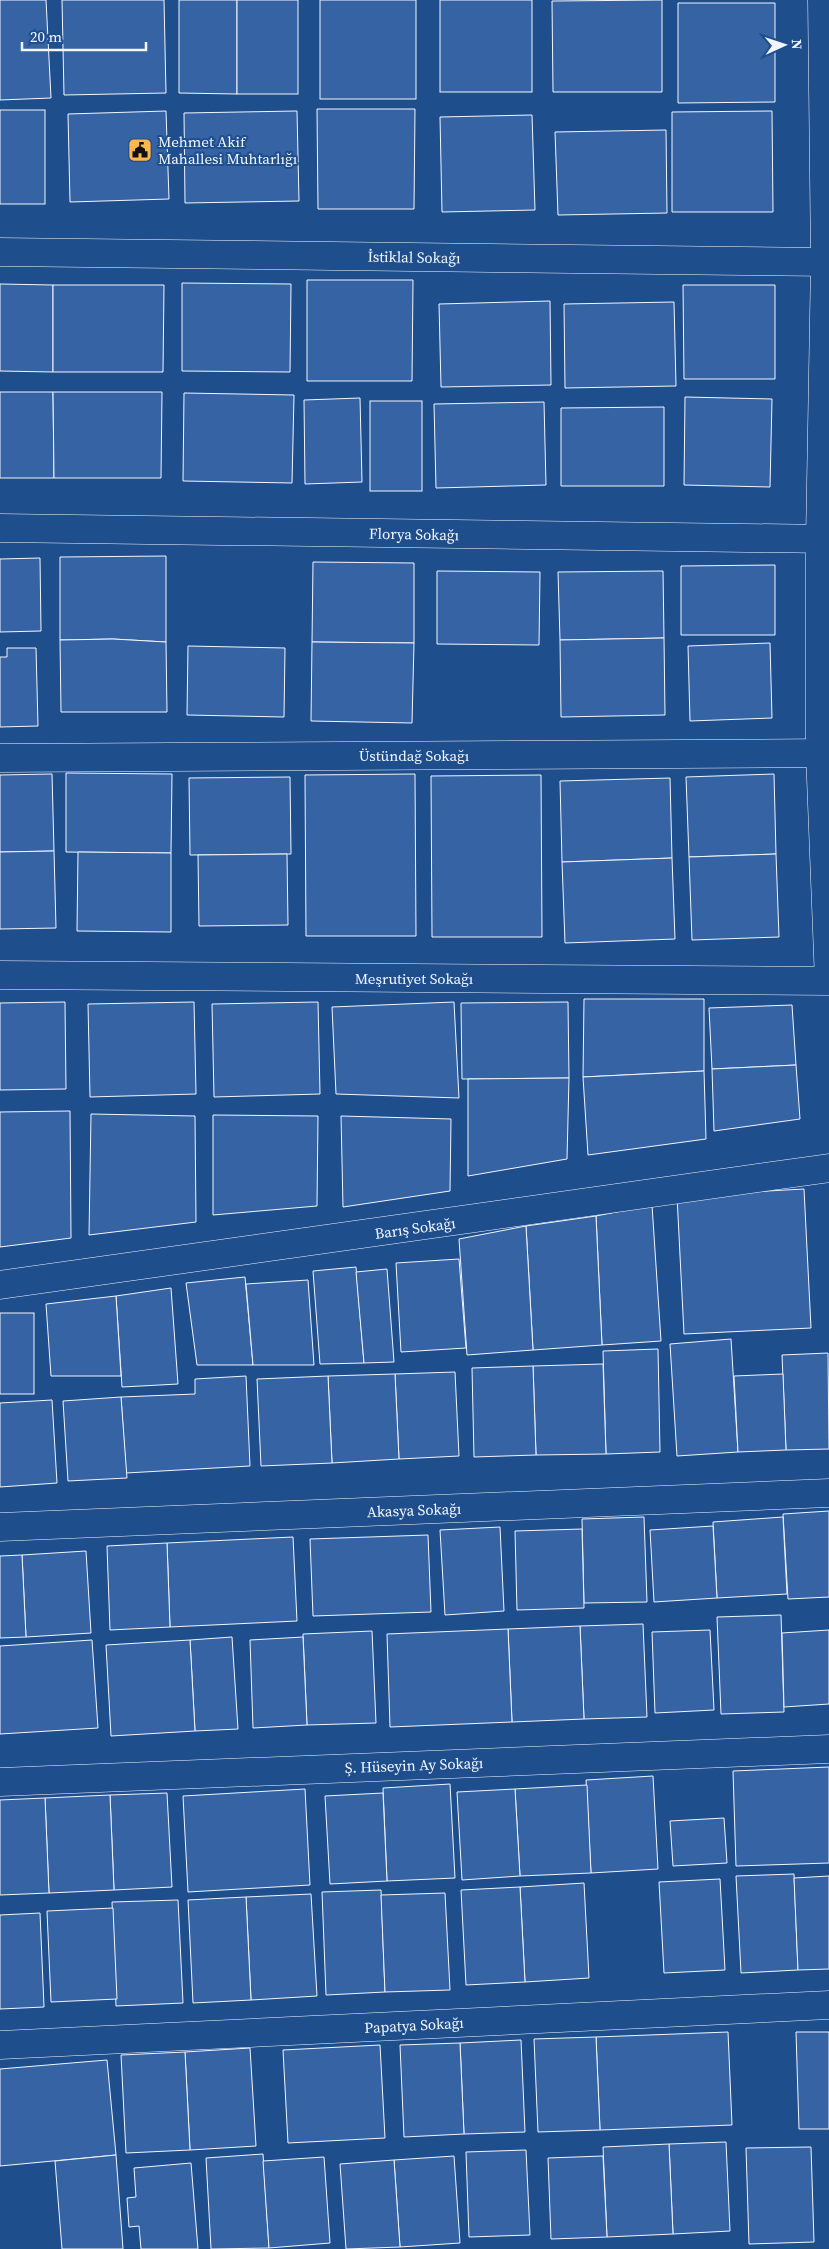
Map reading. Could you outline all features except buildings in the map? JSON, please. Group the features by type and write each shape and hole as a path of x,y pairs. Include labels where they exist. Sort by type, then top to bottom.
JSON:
{"street":[{"path":"822,0 827,262 824,753 829,981"},
{"name":"İstiklal Sokağı","path":"0,252 827,262"},
{"name":"Florya Sokağı","path":"0,528 825,539"},
{"name":"Üstündağ Sokağı","path":"0,758 824,753"},
{"name":"Meşrutiyet Sokağı","path":"0,975 829,981"},
{"name":"Barış Sokağı","path":"0,1285 829,1168"},
{"name":"Akasya Sokağı","path":"0,1527 829,1493"},
{"name":"Ş. Hüseyin Ay Sokağı","path":"0,1782 829,1749"},
{"name":"Papatya Sokağı","path":"0,2045 829,2005"}],"place":[{"name":"Mehmet Akif Mahallesi Muhtarlığı","path":"140,150"}]}
